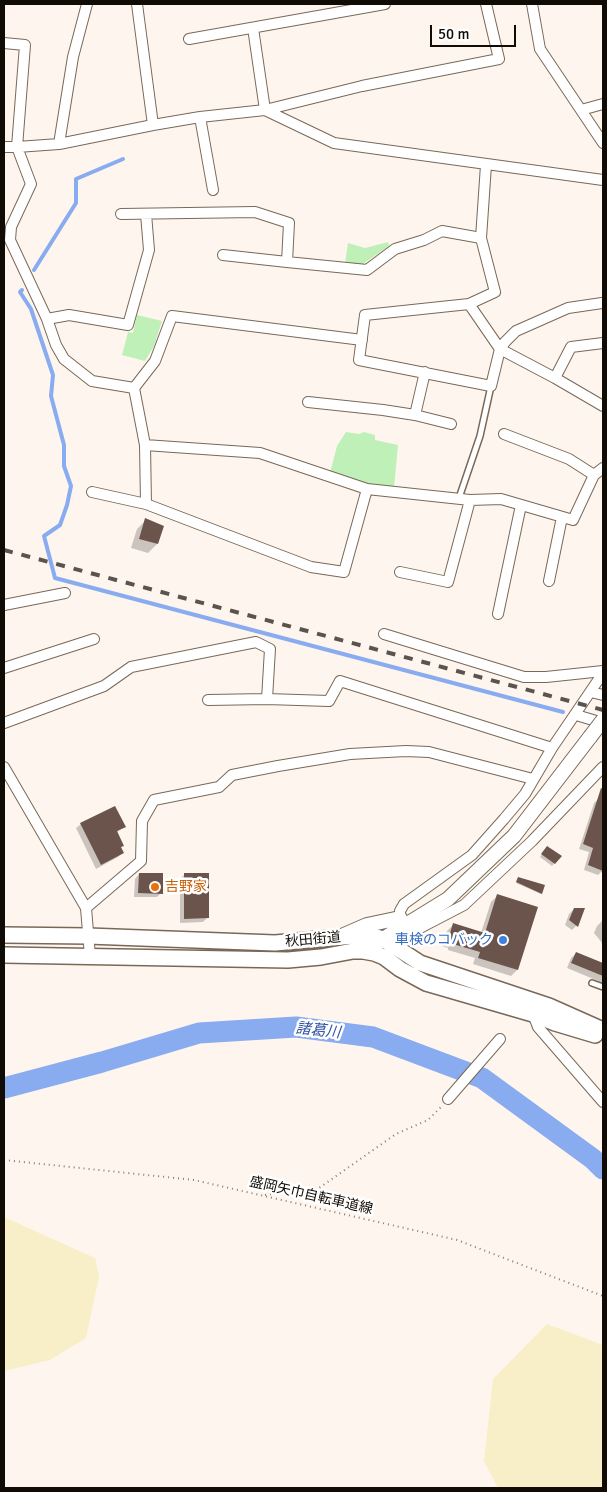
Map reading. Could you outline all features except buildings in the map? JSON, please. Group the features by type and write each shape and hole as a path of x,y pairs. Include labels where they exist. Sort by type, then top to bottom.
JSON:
{"main road":[{"name":"秋田街道","path":"4,935 275,943 365,935 383,939 420,963 432,968 549,1006 603,1030"},
{"name":"秋田街道","path":"4,954 288,960 353,951 374,952 412,976 426,982 534,1014 603,1038"}],"street":[{"path":"59,144 73,57 87,4"},
{"path":"136,4 153,125"},
{"path":"189,39 385,4"},
{"path":"4,147 59,144 200,117 265,110 362,86 499,59 486,4"},
{"path":"532,4 540,49 603,143"},
{"path":"253,28 265,110"},
{"path":"4,43 25,45 17,147 31,184 11,226 10,240 64,360 92,381 134,388"},
{"path":"581,110 603,104"},
{"path":"265,110 334,143 603,180"},
{"path":"200,117 213,190"},
{"path":"486,165 481,238 495,292 469,304 365,315 359,360 491,386 500,349 516,331 568,308 603,302"},
{"path":"121,214 255,212 289,224 288,262"},
{"path":"47,319 69,315 128,325 150,250 146,214"},
{"path":"223,255 367,270 395,250 424,240 442,231 481,238"},
{"path":"469,304 500,349 603,406"},
{"path":"146,504 145,446 134,388 155,361 172,316 362,340"},
{"path":"555,378 571,347 603,343"},
{"path":"415,415 425,372"},
{"path":"308,402 383,410 415,415 451,424"},
{"path":"504,434 569,459 594,475"},
{"path":"145,446 260,452 367,489 470,500 501,499 573,520 594,475 603,468"},
{"path":"92,492 146,504 311,567 344,572 367,489"},
{"path":"400,572 448,582 470,500"},
{"path":"498,614 521,505"},
{"path":"549,581 562,517"},
{"path":"4,605 65,593"},
{"path":"384,634 524,677 603,672"},
{"path":"4,668 94,639"},
{"path":"4,723 104,686 131,667 256,642 270,649 267,699"},
{"path":"404,953 398,946 398,941 402,922 400,911 404,904 472,855 525,794 552,748 576,715 603,672"},
{"path":"208,700 329,701 340,681 552,748"},
{"path":"591,692 603,695"},
{"path":"353,951 383,939 391,926 448,899 514,836 603,722 576,715"},
{"path":"86,908 141,861 142,822 154,800 219,787 232,775 350,754 406,751 429,752 534,780"},
{"path":"4,766 86,908 90,956"},
{"path":"336,938 367,925 402,922 410,930 416,930 464,905 532,841 603,767"},
{"path":"383,939 385,954 389,962"},
{"path":"534,1014 538,1027 603,1102"},
{"path":"448,1099 500,1038"}],"lane":[{"path":"459,498 480,436 491,386"},
{"path":"592,983 603,987"}],"path":[{"path":"263,1196 319,1188 396,1134 428,1120 448,1099"},
{"name":"盛岡矢巾自転車道線","path":"4,1160 194,1180 457,1240 603,1296"}],"green space":[{"path":"388,242 389,246 360,266 345,264 348,243 365,248"},
{"path":"137,315 162,321 154,346 145,361 122,355 128,332 133,333"},
{"path":"346,432 359,434 364,432 375,435 375,440 398,445 394,488 368,487 330,473 337,446"}],"sand":[{"path":"4,1217 95,1258 99,1277 86,1338 50,1360 4,1371"},
{"path":"547,1324 603,1345 603,1488 498,1488 484,1461 493,1379"}],"waterway":[{"path":"34,270 76,203 76,179 123,159"},
{"path":"22,290 20,292 31,309 53,375 51,396 64,445 64,466 71,486 60,525 44,536 55,578 563,712"},
{"name":"諸葛川","path":"4,1088 102,1062 199,1033 296,1027 373,1037 482,1078 593,1159 603,1169"}],"railway":[{"path":"4,550 603,710"}],"place":[{"name":"吉野家","path":"155,887"},
{"name":"車検のコバック","path":"503,940"}]}
